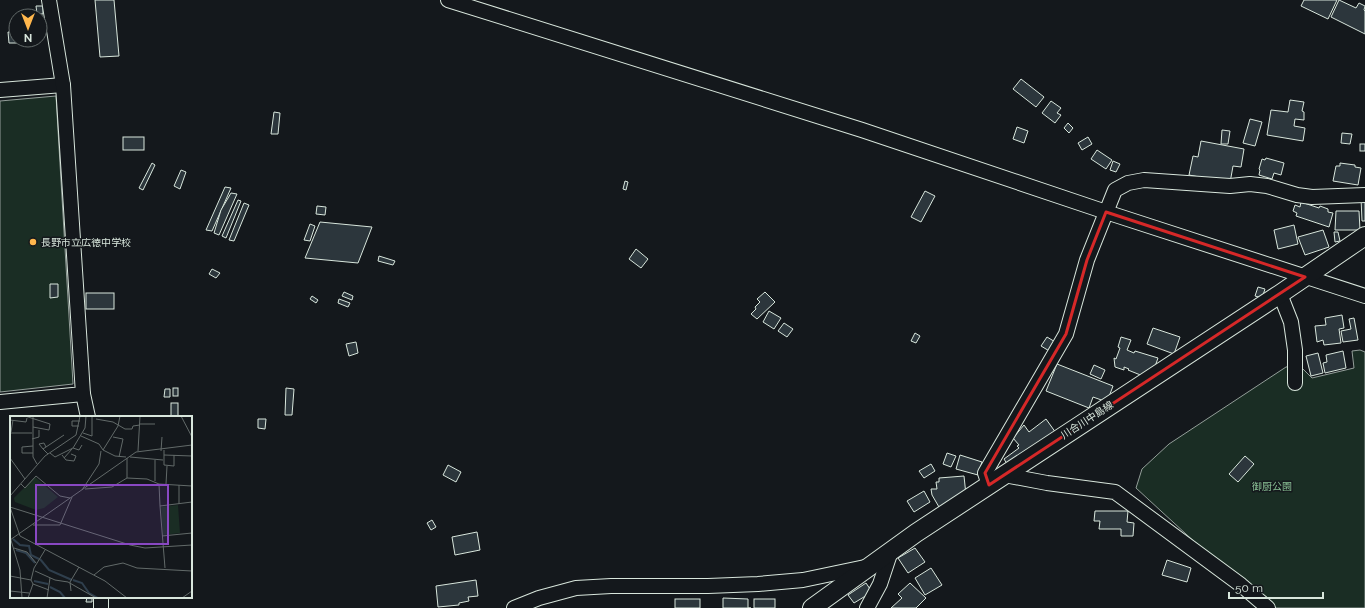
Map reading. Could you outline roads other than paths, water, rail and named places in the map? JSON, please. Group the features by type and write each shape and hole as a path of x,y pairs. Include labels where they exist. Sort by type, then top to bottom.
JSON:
{"main road":[{"name":"川合川中島線","path":"812,608 891,551 989,485 1280,294 1365,236"}],"street":[{"path":"49,0 64,85 83,394 88,416"},
{"path":"448,0 862,130 1106,212 1365,296"},
{"path":"0,90 64,85"},
{"path":"989,485 985,473 1066,334 1087,260 1115,190 1128,183 1144,180 1230,186 1250,184 1266,186 1297,195 1312,197 1365,196"},
{"path":"1280,294 1291,322 1295,350 1295,383"},
{"path":"0,402 83,394"},
{"path":"1004,475 1047,483 1115,492 1241,584 1268,608"},
{"path":"866,608 880,584 891,551"},
{"path":"514,608 540,598 576,588 611,586 708,586 758,584 803,580 872,566"}],"place":[{"name":"長野市立広徳中学校","path":"33,242"}],"park label":[{"name":"御厨公園","path":"1272,486"}]}
